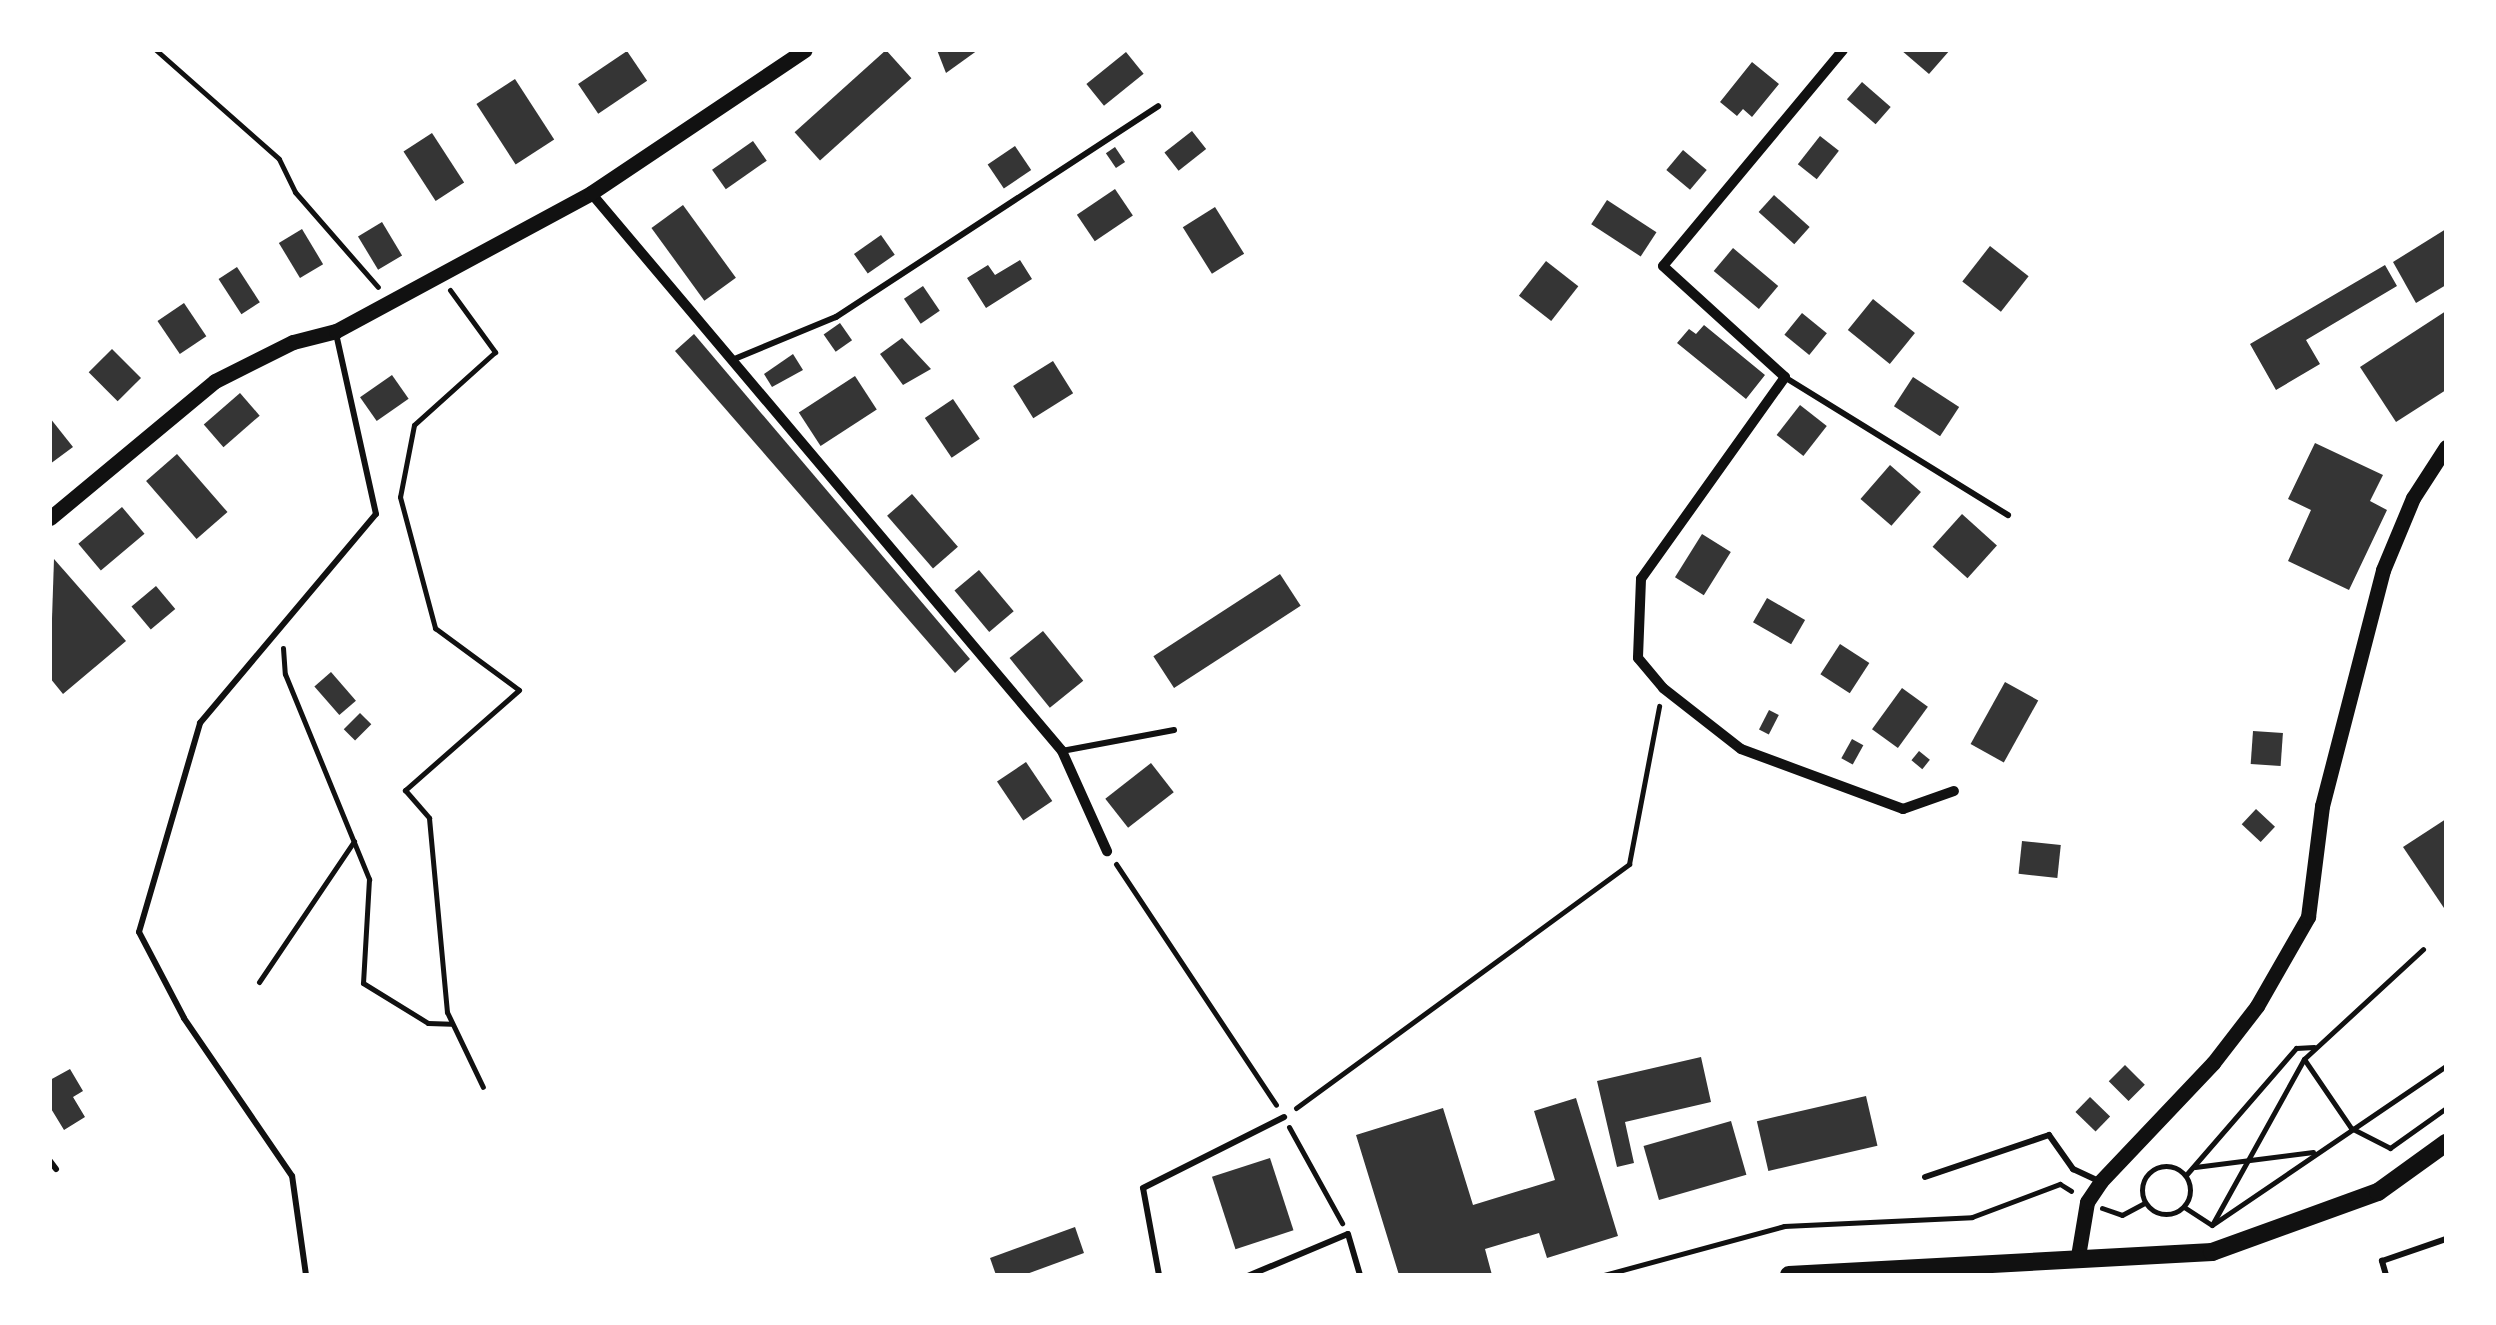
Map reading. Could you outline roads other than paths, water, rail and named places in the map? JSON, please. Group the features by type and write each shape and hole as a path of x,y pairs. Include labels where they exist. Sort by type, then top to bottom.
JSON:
{"main road":[{"path":"1789,1275 2078,1256 2212,1252 2378,1192 2446,1143"}],"street":[{"path":"50,518 215,381 293,342 336,332 590,194 805,50"},
{"path":"1843,50 1663,266 1784,377 1641,579 1638,658 1662,688 1741,748 1902,808 1954,791"},
{"path":"590,194 1062,751 1107,850"},
{"path":"2078,1256 2087,1202 2101,1182 2214,1063 2257,1006 2308,917 2322,806 2383,570 2414,498 2446,447"}],"lane":[{"path":"732,360 836,317 1158,106"},
{"path":"306,1275 292,1176 184,1018 139,932 200,723 376,514 336,332"},
{"path":"1784,377 2008,514"},
{"path":"1062,751 1174,730"},
{"path":"1158,1275 1143,1188 1284,1117"},
{"path":"1925,1177 2049,1135 2073,1170 2101,1182"},
{"path":"50,1161 56,1169"},
{"path":"1250,1275 1348,1234 1360,1275"},
{"path":"2386,1275 2382,1261 2446,1240"},
{"path":"2078,1256 2080,1275"}]}
